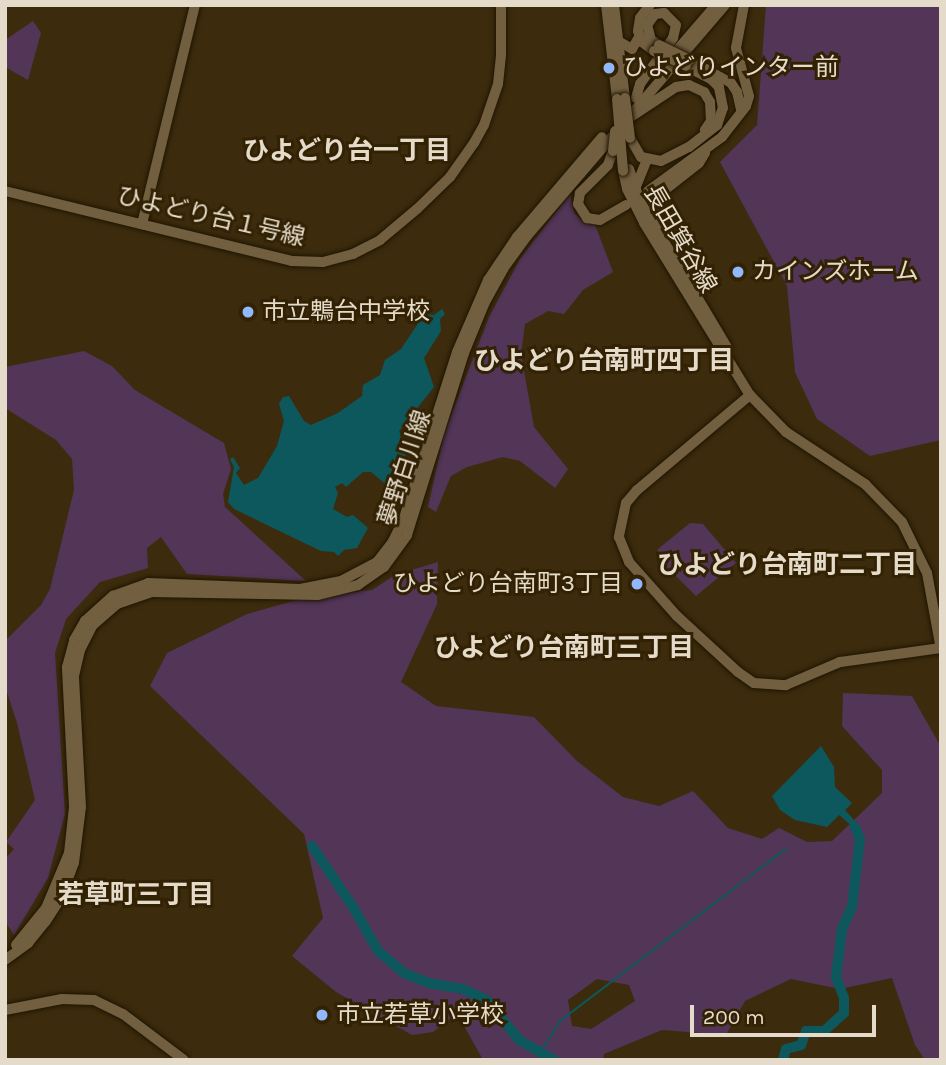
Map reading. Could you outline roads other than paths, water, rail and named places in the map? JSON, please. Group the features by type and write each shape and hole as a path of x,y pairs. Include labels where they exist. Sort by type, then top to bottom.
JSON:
{"street":[{"path":"142,224 195,5"},
{"name":"ひよどり台１号線","path":"5,191 292,261 323,262 353,254 380,240 450,177 484,125 498,84 501,5"},
{"name":"長田箕谷線","path":"606,5 625,98"},
{"path":"613,5 620,42 630,138 636,152 647,159 661,161 678,153 714,128 723,108 722,94 714,81 688,63"},
{"name":"長田箕谷線","path":"613,5 625,98 627,189 643,223 751,395 786,432 865,484 902,522 927,573 941,649"},
{"name":"夢野白川線","path":"24,942 51,900 69,853 74,807 67,667 74,640 85,621 113,596 148,583 300,589 341,582 377,562 393,543 404,518 457,352 488,280 517,237 625,98 716,5"},
{"name":"夢野白川線","path":"5,956 24,942 61,898 78,849 81,807 74,676 80,650 93,625 117,604 151,592 318,595 358,585 384,567 407,535 453,387 494,285 520,245 725,5"},
{"path":"648,191 728,131 749,99 736,48 738,25 744,5"},
{"path":"620,42 632,49 639,37 638,24 649,6"},
{"path":"626,205 600,220 587,218 578,204 580,193 608,164 625,98 640,84 676,29 674,20 664,13 655,14 646,24 656,48"},
{"path":"639,37 656,48 731,83 737,92 741,109"},
{"path":"625,120 676,87 689,85 700,88 710,102 711,121 702,134 678,153"},
{"path":"676,264 655,212 654,201 664,189 699,163 709,147"},
{"path":"643,223 634,196 647,159"},
{"name":"長田箕谷線","path":"626,170 676,264 721,335 751,395"},
{"path":"751,395 637,489 626,503 619,537 629,562 677,616 738,672 754,683 786,685 840,662 941,649"},
{"path":"5,965 24,942"},
{"path":"5,1010 62,999 94,1000 123,1014 184,1060"}],"water":[{"path":"414,300 420,304 423,314 434,315 442,309 445,314 440,319 441,331 424,358 434,387 399,431 407,447 403,465 410,472 401,490 394,491 371,472 363,472 346,487 342,483 335,487 338,493 333,509 347,517 353,515 368,528 357,548 344,550 338,556 334,552 321,551 234,509 228,502 234,467 230,459 233,457 240,468 236,473 244,485 258,478 277,446 284,421 279,404 283,397 289,396 304,421 311,425 338,413 362,396 363,385 380,375 385,360 401,349 417,325"},
{"path":"821,746 834,767 835,787 852,803 845,810 855,821 854,828 839,815 827,827 795,820 780,810 772,796"}],"waterway":[{"path":"783,1060 786,1049 801,1045 806,1031 824,1031 844,1013 844,998 836,977 842,929 852,907 860,839 855,827"},
{"path":"312,846 353,907 378,951 404,973 429,983 463,989 487,1000 519,1040 554,1060"},
{"path":"540,1053 560,1021 786,849"}],"place":[{"name":"ひよどりインター前","path":"609,68"},
{"name":"カインズホーム","path":"738,272"},
{"name":"市立鵯台中学校","path":"248,312"},
{"name":"ひよどり台南町3丁目","path":"637,584"},
{"name":"市立若草小学校","path":"322,1015"}],"district":[{"name":"ひよどり台一丁目","path":"347,151"},
{"name":"ひよどり台南町四丁目","path":"604,361"},
{"name":"ひよどり台南町二丁目","path":"787,565"},
{"name":"ひよどり台南町三丁目","path":"564,648"},
{"name":"若草町三丁目","path":"136,895"}]}
